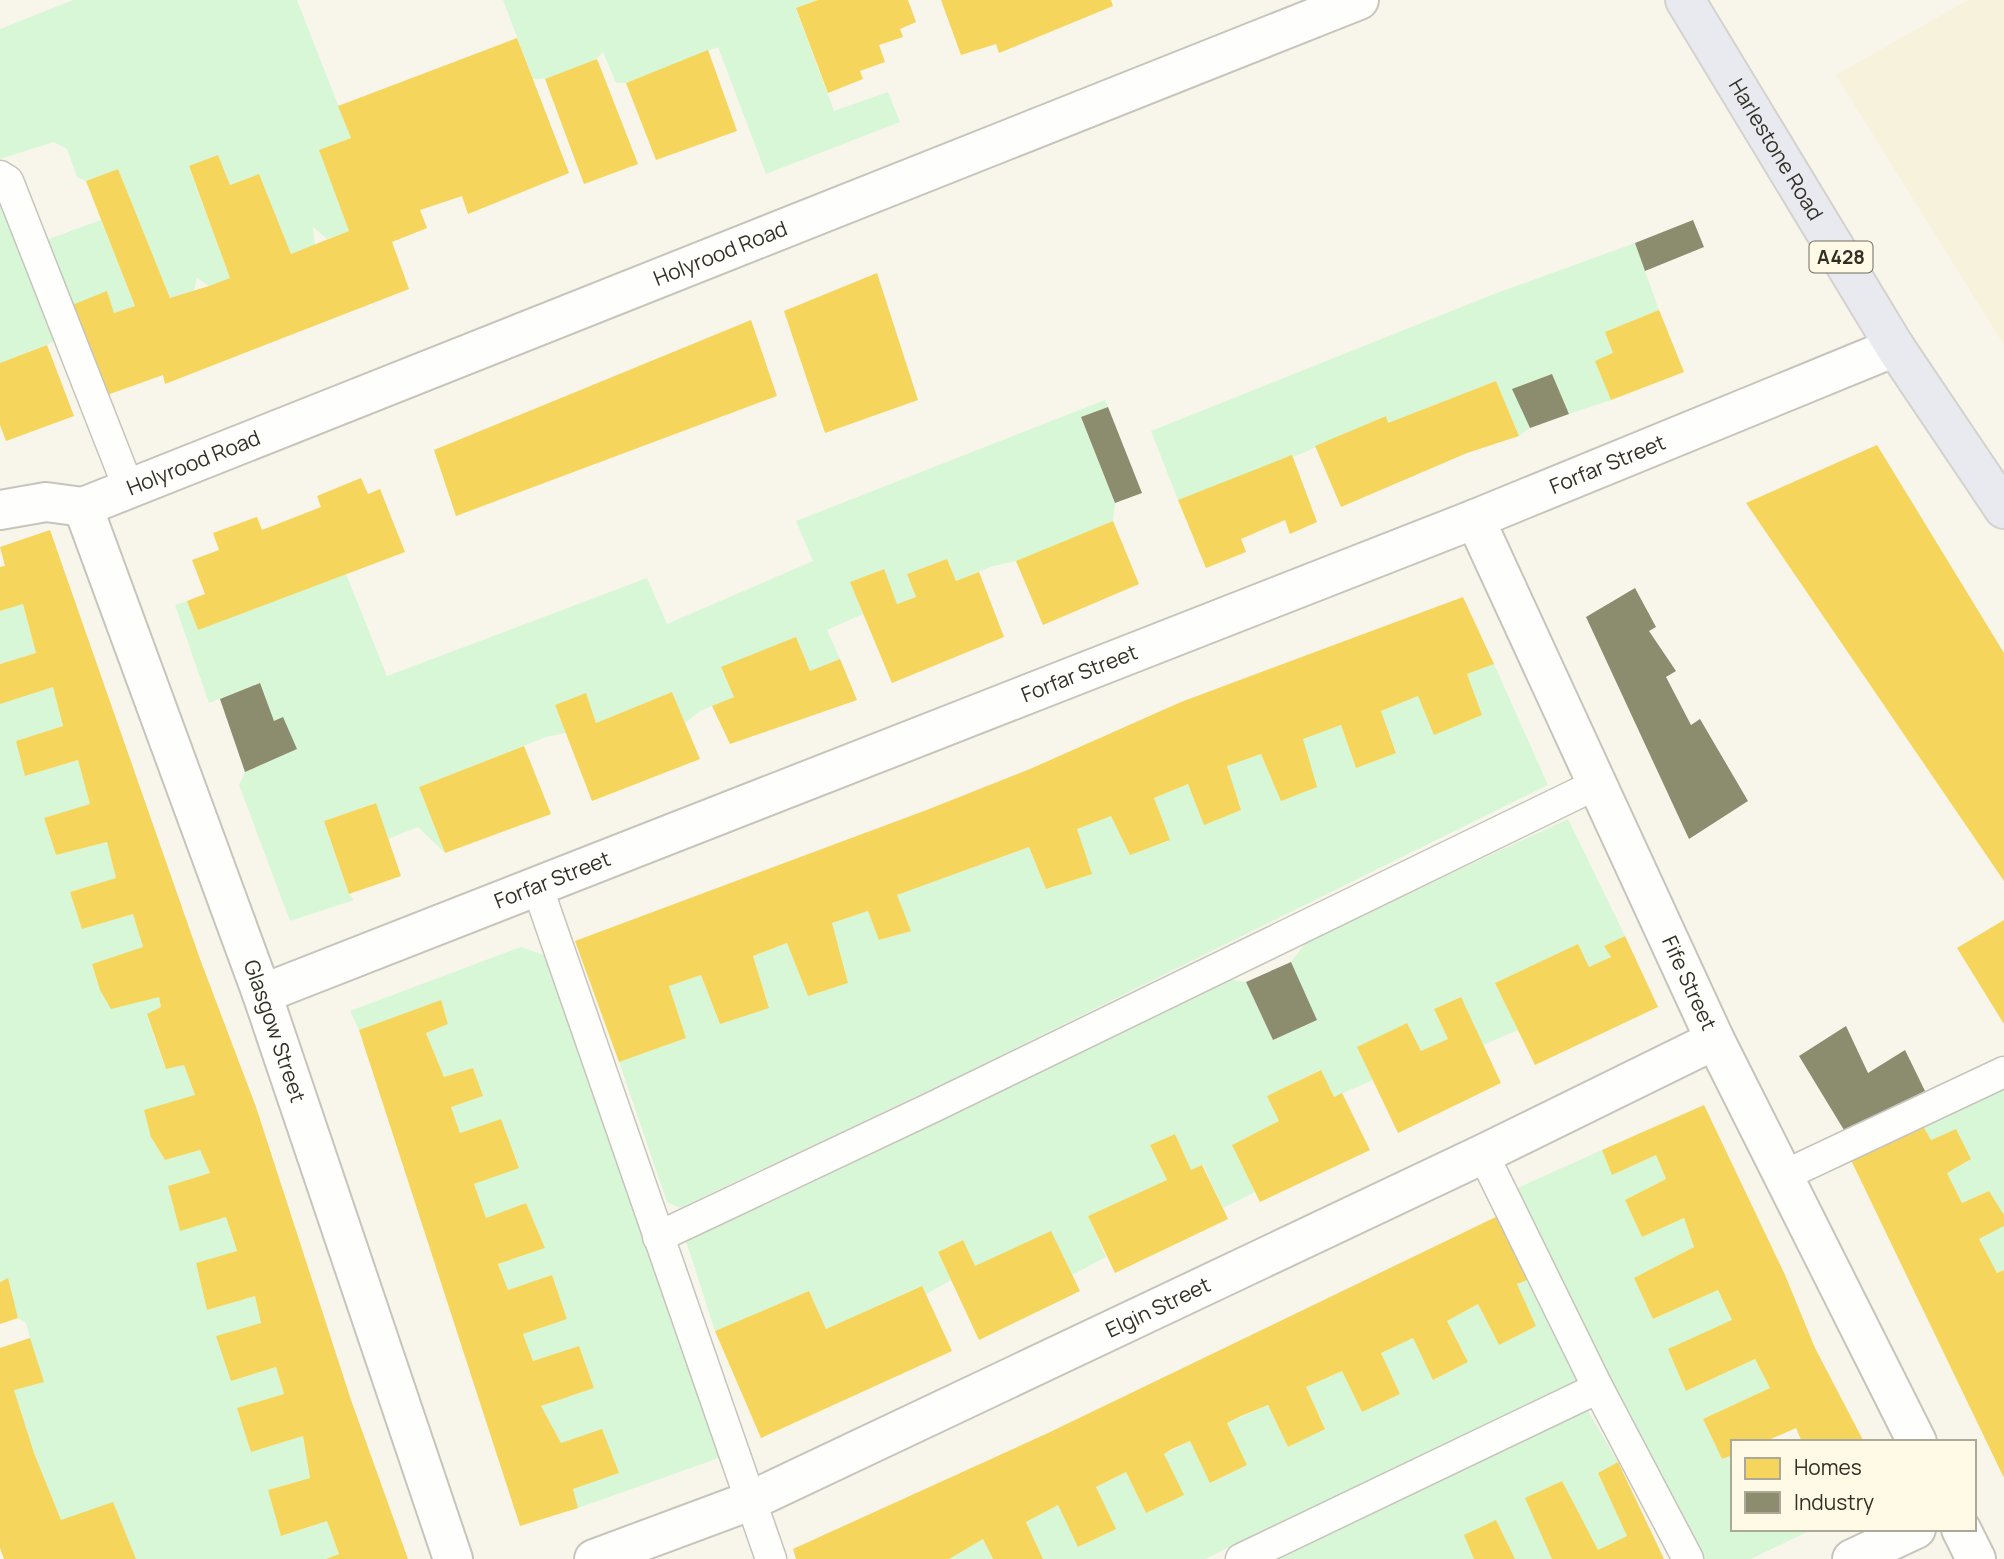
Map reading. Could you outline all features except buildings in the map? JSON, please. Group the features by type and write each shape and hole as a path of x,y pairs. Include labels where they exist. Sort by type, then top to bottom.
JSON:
{"main road":[{"name":"Harlestone Road","path":"1685,0 1895,347 2004,509"}],"street":[{"name":"Holyrood Road","path":"83,507 1359,0"},
{"name":"Forfar Street","path":"262,994 1475,519 1895,347"},
{"path":"0,510 46,502 83,507"},
{"name":"Glasgow Street","path":"83,507 262,994 453,1559"},
{"name":"Fife Street","path":"1475,519 1599,783 1714,1040 1916,1440"},
{"name":"Elgin Street","path":"594,1559 750,1501 1483,1153 1714,1040"},
{"path":"1852,1559 1912,1531"},
{"path":"1962,1531 1976,1559"}],"lane":[{"path":"0,176 8,181 129,489"},
{"path":"657,1237 946,1101 1599,783"},
{"path":"537,886 771,1559"},
{"path":"1784,1175 2004,1072"},
{"path":"1483,1153 1598,1388 1688,1559"},
{"path":"1241,1559 1598,1388"}],"shaded area":[{"path":"1968,0 2004,0 2004,345 1836,75"}],"green space":[{"path":"73,0 297,0 351,138 320,150 349,231 327,239 313,227 315,245 291,254 259,174 230,185 218,155 189,167 230,278 209,286 197,278 194,291 170,298 118,169 86,181 77,177 67,149 54,142 0,159 0,29"},
{"path":"503,0 818,0 796,9 834,111 888,92 900,122 766,174 718,47 626,83 616,83 603,52 571,72 533,79"},
{"path":"0,199 56,341 0,363"},
{"path":"101,220 135,306 114,313 72,305 46,240"},
{"path":"1635,243 1659,310 1606,332 1613,353 1611,400 1569,414 1552,374 1513,389 1530,428 1519,436 1496,381 1388,423 1385,416 1303,453 1178,500 1151,431 1494,294"},
{"path":"1105,400 1108,407 1081,417 1115,503 1113,521 1016,561 993,566 956,581 947,559 907,574 916,597 897,604 883,569 851,582 863,614 827,630 840,659 810,671 796,637 721,668 734,697 700,711 685,723 672,692 596,723 586,694 555,705 566,733 546,737 419,787 445,853 418,827 388,839 375,803 324,821 349,894 354,900 290,921 239,785 245,772 297,749 274,721 260,683 209,703 175,605 187,601 198,629 346,574 387,676 647,578 667,624 813,561 796,521"},
{"path":"23,604 36,653 0,664 0,611"},
{"path":"1494,664 1548,785 961,1075 680,1208 667,1202 619,1062 686,1038 669,986 701,975 720,1024 769,1007 753,956 787,943 808,996 848,983 832,923 868,911 880,940 910,931 897,895 1029,847 1046,889 1091,874 1077,829 1111,816 1130,854 1169,841 1154,798 1188,784 1204,824 1241,810 1227,766 1261,754 1281,800 1303,739 1341,725 1356,768 1396,752 1381,711 1418,696 1434,734 1482,715 1467,674"},
{"path":"53,687 63,726 16,741 26,776 78,760 90,804 44,819 56,855 107,842 116,878 70,892 82,929 133,914 143,947 92,964 100,990 159,997 161,1007 147,1015 165,1068 184,1065 195,1095 151,1137 165,1160 200,1150 210,1173 168,1186 180,1230 226,1217 237,1251 196,1263 207,1310 255,1296 261,1323 217,1336 231,1381 276,1367 284,1394 238,1408 251,1452 303,1436 310,1478 268,1490 282,1536 327,1521 339,1554 325,1559 136,1559 61,1520 34,1453 14,1390 30,1338 26,1323 18,1318 8,1279 0,1281 0,702"},
{"path":"1568,819 1625,936 1604,946 1611,957 1589,967 1578,944 1495,983 1518,1030 1483,1045 1460,997 1434,1009 1448,1039 1421,1051 1407,1023 1358,1047 1373,1080 1334,1097 1320,1070 1267,1096 1279,1121 1232,1145 1255,1192 1223,1208 1203,1165 1191,1170 1175,1134 1150,1145 1167,1180 1088,1216 1106,1257 1072,1275 975,1266 962,1240 938,1252 951,1280 925,1295 921,1286 826,1329 809,1291 715,1331 686,1241 1226,979 1246,982 1273,1040 1317,1020 1291,962 1308,940"},
{"path":"521,947 547,956 719,1458 578,1508 573,1489 618,1473 602,1430 561,1443 541,1406 594,1388 579,1346 533,1361 523,1334 567,1319 552,1275 508,1290 498,1264 545,1248 526,1203 486,1218 474,1184 519,1167 501,1119 460,1133 451,1107 483,1096 473,1068 444,1077 426,1033 448,1024 441,1000 359,1030 350,1011"},
{"path":"2004,1085 2004,1215 1989,1191 1962,1203 1947,1173 1971,1159 1956,1129 1931,1140 1923,1126"},
{"path":"1602,1150 1612,1175 1656,1155 1666,1179 1625,1200 1642,1237 1684,1218 1694,1247 1634,1278 1654,1319 1718,1290 1732,1320 1687,1391 1755,1359 1770,1388 1703,1419 1722,1459 1731,1456 1731,1531 1809,1531 1751,1559 1691,1559 1513,1190"},
{"path":"2004,1226 2004,1270 1997,1273 1979,1239"},
{"path":"1532,1278 1577,1382 1302,1517 1258,1533 1205,1559 1043,1559 1026,1522 1058,1505 1079,1547 1115,1529 1096,1487 1126,1472 1146,1513 1183,1495 1164,1454 1190,1441 1211,1483 1247,1465 1227,1423 1268,1405 1288,1447 1325,1428 1306,1387 1342,1371 1362,1412 1400,1394 1381,1353 1413,1338 1434,1380 1468,1362 1447,1321 1478,1304 1499,1345 1536,1326 1517,1284"},
{"path":"1584,1404 1618,1462 1598,1473 1627,1536 1598,1550 1561,1481 1526,1498 1552,1559 1515,1559 1496,1520 1474,1559 1256,1559"},
{"path":"983,1539 993,1559 949,1559 948,1557"}]}
